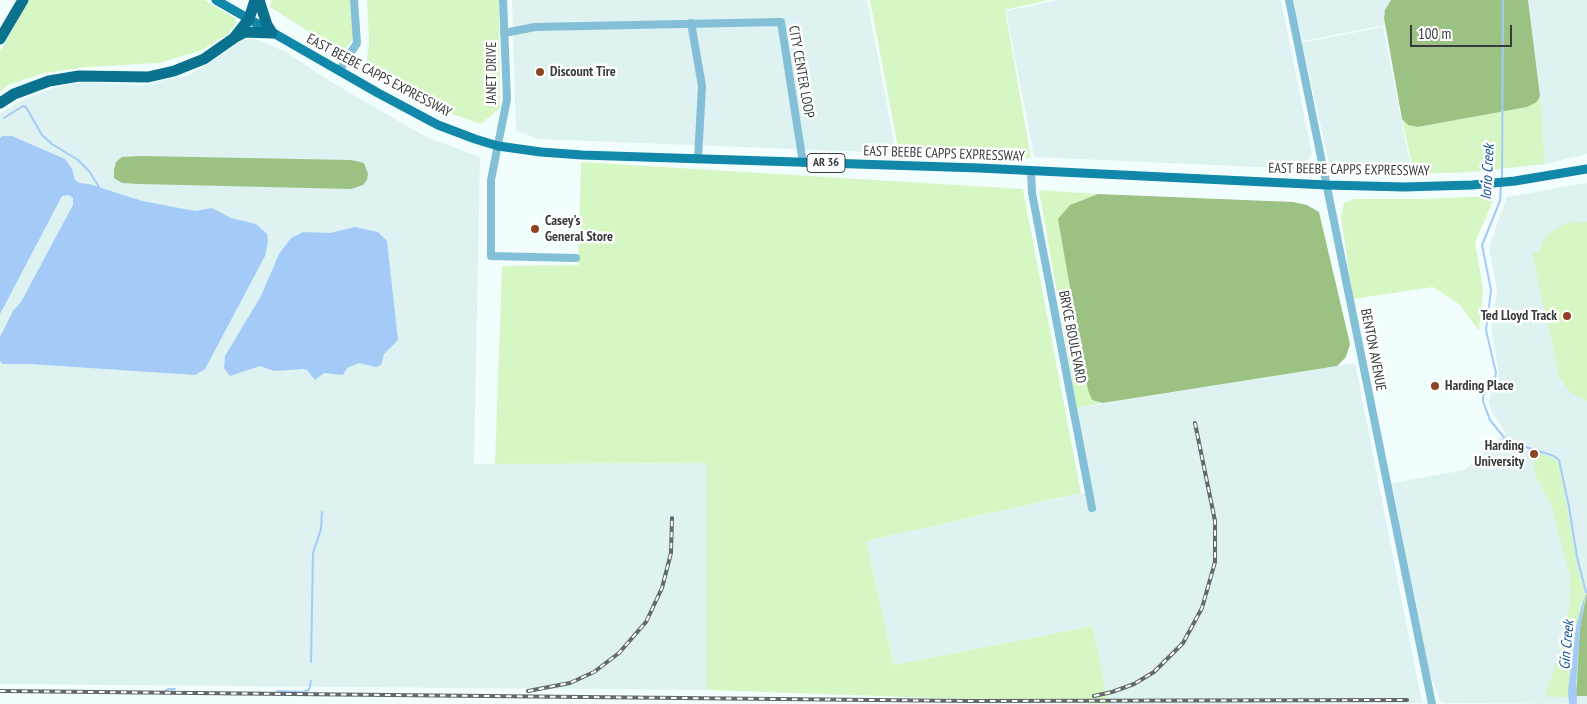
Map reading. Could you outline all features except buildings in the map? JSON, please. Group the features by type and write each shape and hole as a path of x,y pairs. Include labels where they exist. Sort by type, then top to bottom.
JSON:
{"highway":[{"path":"0,39 23,0"},
{"path":"234,38 249,19 257,0"},
{"path":"257,0 272,33"},
{"path":"0,103 14,94 49,82 79,76 148,77 174,71 204,58 245,32 272,33"}],"main road":[{"name":"EAST BEEBE CAPPS EXPRESSWAY","path":"216,0 339,71 438,125 498,146 541,152 582,156 1031,171 1404,187 1472,185 1515,181 1587,169"}],"street":[{"path":"339,71 357,43 354,0"},
{"name":"JANET DRIVE","path":"503,0 507,99 491,180 491,256 576,258"},
{"name":"BENTON AVENUE","path":"1289,0 1432,704"},
{"name":"CITY CENTER LOOP","path":"504,33 536,27 781,22 803,163"},
{"path":"690,23 702,86 698,159"},
{"name":"BRYCE BOULEVARD","path":"1031,171 1032,193 1092,508"}],"shaded area":[{"path":"512,0 867,0 896,153 538,139 516,131"},
{"path":"1058,0 1281,0 1312,154 1303,169 1034,157 1006,11"},
{"path":"1294,0 1391,0 1384,13 1385,25 1302,41"},
{"path":"1528,0 1587,0 1587,154 1545,164 1540,96"},
{"path":"1383,27 1412,173 1339,172 1329,162 1302,43"},
{"path":"256,39 286,52 333,83 426,137 480,157 474,464 707,463 707,690 0,684 0,113 25,99 53,88 82,82 142,85 189,75 228,51 240,40"},
{"name":"Harding University","path":"1587,183 1587,704 1446,703 1440,701 1430,674 1392,483 1465,470 1506,433 1493,414 1489,403 1490,394 1498,383 1499,373 1491,329 1497,289 1489,247 1507,197"},
{"path":"1355,363 1422,703 1108,704 1093,626 894,665 866,541 1092,491 1077,408"}],"green space":[{"path":"29,0 204,0 235,18 236,23 229,33 200,51 159,63 88,67 44,73 8,85 0,92 0,52"},
{"path":"271,0 350,0 353,39 342,53 270,7"},
{"path":"367,0 499,0 500,108 481,124 441,110 366,66 369,42"},
{"path":"870,0 1048,0 1005,10 1031,158 899,153"},
{"path":"1391,0 1528,0 1540,96 1538,100 1527,107 1418,127 1408,125 1402,119 1384,18 1385,10"},
{"path":"1540,96 1545,164 1472,172 1414,174 1402,119 1405,123 1418,127 1527,107 1538,100"},
{"path":"122,157 351,160 364,163 368,174 367,180 363,185 351,189 140,184 122,183 114,178 116,162"},
{"path":"581,162 1023,189 1081,493 866,541 894,665 1093,626 1108,704 707,690 707,463 495,464 502,266 578,265"},
{"path":"1039,190 1098,194 1070,205 1092,400 1103,403 1077,408"},
{"path":"1098,194 1293,202 1307,205 1319,212 1350,344 1346,357 1337,366 1103,403 1092,400 1088,390 1058,219 1070,205"},
{"path":"1492,196 1493,201 1475,242 1483,289 1479,331 1459,304 1433,287 1353,299 1341,217 1344,203 1354,199"},
{"name":"Ted Lloyd Track","path":"1587,222 1587,401 1571,393 1560,378 1532,254 1539,252 1549,233 1567,223"},
{"path":"1540,453 1557,461 1560,468 1578,570 1585,591 1576,627 1568,697 1545,696 1561,648 1570,605 1570,575 1552,508 1535,474 1534,459"},
{"path":"1587,592 1587,696 1576,696 1580,627"}],"water":[{"path":"2,136 12,136 65,159 72,169 75,180 80,183 89,184 142,201 195,211 212,208 231,218 256,224 267,234 268,241 265,256 205,369 195,375 30,364 3,364 0,361 0,337 73,205 73,198 69,195 62,196 0,314 0,138"},
{"path":"355,227 378,232 387,241 398,340 384,354 381,365 376,367 359,363 347,368 343,375 324,373 315,380 304,369 274,371 260,366 230,376 224,368 225,356 261,296 279,254 291,238 303,232 330,233"},
{"path":"1586,592 1580,627 1576,684 1577,704 1569,704 1568,691 1576,626"}],"waterway":[{"name":"Iorio Creek","path":"1502,180 1503,0"},
{"path":"4,118 23,106 26,107 42,135 52,144 78,160 89,171 99,187"},
{"name":"Iorio Creek","path":"1501,185 1500,201 1482,245 1491,290 1486,330 1496,373 1483,396 1483,401 1490,420 1507,441 1554,456 1559,460 1577,557 1586,592"},
{"path":"311,662 313,553 321,529 322,512"},
{"path":"277,691 303,692 309,690 311,681"},
{"path":"165,691 175,689"}],"railway":[{"path":"1094,696 1134,684 1154,672 1183,643 1202,608 1215,562 1215,521 1195,423"},
{"path":"528,691 570,683 594,672 619,653 646,622 662,588 671,553 672,518"},
{"path":"0,691 971,701 1407,700"}],"place":[{"name":"Discount Tire","path":"540,72"},
{"name":"Casey's General Store","path":"535,229"},
{"name":"Ted Lloyd Track","path":"1567,316"},
{"name":"Harding Place","path":"1435,386"},
{"name":"Harding University","path":"1534,454"}],"water label":[{"name":"Gin Creek","path":"1567,645"}]}
